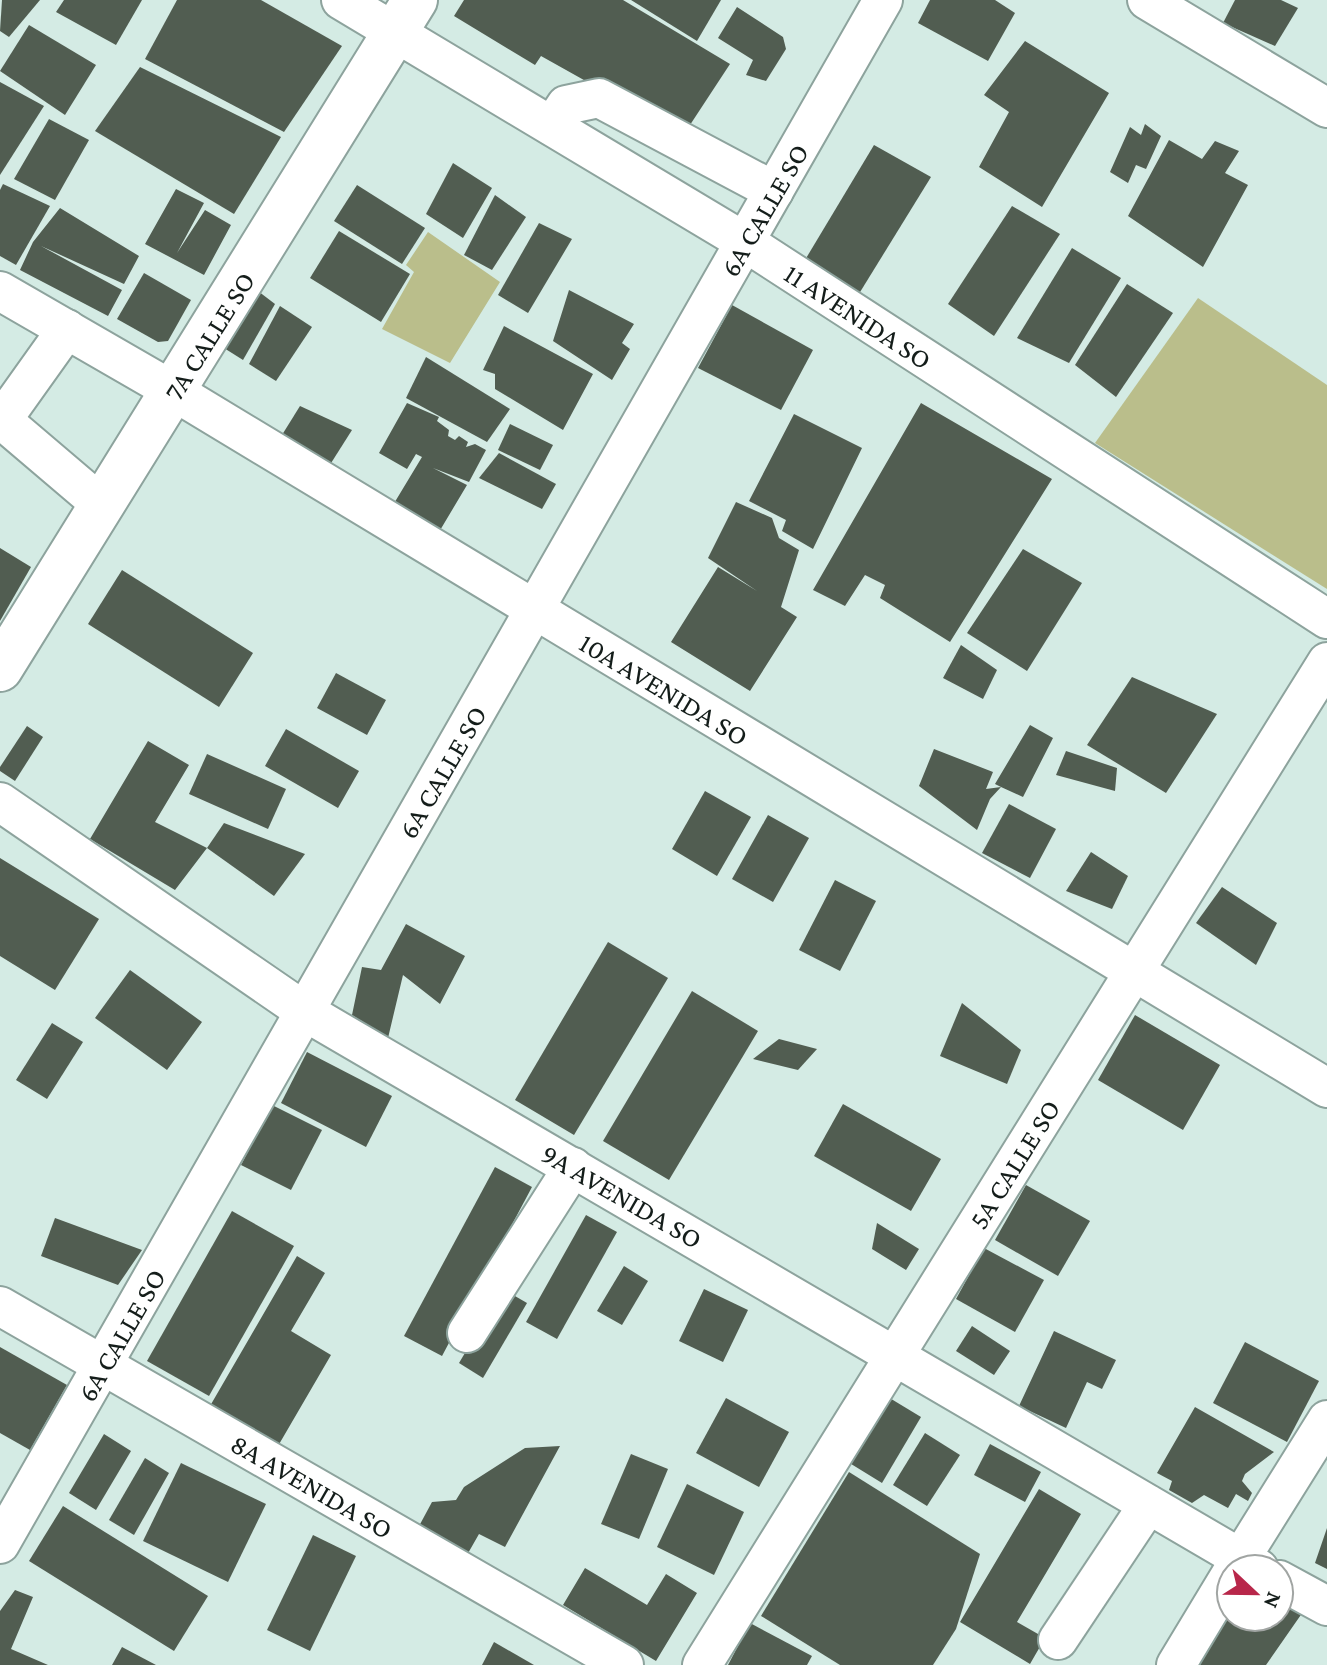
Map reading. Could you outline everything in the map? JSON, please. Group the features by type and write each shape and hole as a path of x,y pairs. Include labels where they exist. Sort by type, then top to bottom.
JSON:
{"main road":[{"name":"7A CALLE SO","path":"0,669 175,392 405,16"}],"street":[{"name":"11 AVENIDA SO","path":"341,0 405,16 552,126 745,242 1327,619"},
{"name":"6A CALLE SO","path":"0,1544 883,0"},
{"path":"1147,0 1327,108"},
{"path":"552,126 566,105 599,98 774,191"},
{"name":"10A AVENIDA SO","path":"0,291 175,392 1327,1088"},
{"path":"67,329 1,421 103,506"},
{"name":"5A CALLE SO","path":"702,1665 1327,662"},
{"name":"9A AVENIDA SO","path":"0,802 304,1011 1148,1505 1219,1553"},
{"path":"467,1333 573,1167"},
{"name":"8A AVENIDA SO","path":"0,1306 624,1665"},
{"path":"1250,1553 1327,1420"},
{"path":"1058,1640 1148,1505"},
{"path":"1295,1589 1327,1606"},
{"path":"1176,1665 1215,1607"}],"green space":[{"path":"428,232 500,282 450,363 382,329 414,272 406,265"},
{"path":"1198,298 1327,385 1327,589 1095,443"}],"building":[{"path":"2,0 40,0 9,37 0,31"},
{"path":"64,0 142,0 116,45 56,12"},
{"path":"177,0 261,0 342,46 284,132 145,59"},
{"path":"464,0 623,0 730,64 688,128 675,131 541,56 535,65 454,16"},
{"path":"631,0 721,0 697,41"},
{"path":"930,0 995,0 1015,13 988,61 918,23"},
{"path":"1235,0 1281,0 1298,8 1275,46 1223,23"},
{"path":"737,7 783,37 786,49 766,81 746,75 753,60 718,38"},
{"path":"29,25 96,65 65,115 0,71"},
{"path":"1025,41 1109,93 1042,207 979,167 1009,112 984,95"},
{"path":"140,67 281,137 234,214 95,131"},
{"path":"0,82 44,106 0,175"},
{"path":"49,119 89,140 55,200 14,179"},
{"path":"1145,124 1161,136 1146,169 1136,165 1128,183 1110,172 1130,127 1141,135"},
{"path":"1169,140 1202,159 1215,141 1239,151 1225,173 1248,185 1203,267 1128,216"},
{"path":"874,145 931,177 857,297 805,260"},
{"path":"453,163 492,188 463,238 426,214"},
{"path":"3,184 50,206 16,265 0,256 0,190"},
{"path":"357,185 425,228 402,264 334,221"},
{"path":"176,189 204,203 177,253 205,210 231,225 204,275 145,244"},
{"path":"495,195 526,217 492,270 464,255"},
{"path":"1012,206 1060,234 994,336 948,304"},
{"path":"60,208 139,256 124,284 41,246 122,290 108,316 20,270 33,242"},
{"path":"539,223 572,239 528,313 498,295"},
{"path":"339,231 410,274 381,322 310,278"},
{"path":"1072,248 1121,278 1069,363 1017,338"},
{"path":"144,273 191,300 168,341 158,342 117,319"},
{"path":"1127,284 1173,313 1116,397 1075,365"},
{"path":"250,285 275,304 243,360 216,343"},
{"path":"569,290 634,324 622,343 630,349 612,380 553,341"},
{"path":"732,305 813,350 781,410 698,368"},
{"path":"280,306 312,327 276,381 249,364"},
{"path":"504,326 593,374 563,430 495,389 495,374 483,370"},
{"path":"426,357 510,409 487,442 406,398"},
{"path":"407,403 439,417 437,421 449,430 448,436 455,440 459,436 468,442 466,447 475,444 486,450 469,482 433,468 467,485 439,532 390,510 422,457 416,454 407,469 379,453"},
{"path":"921,403 1052,479 950,642 880,598 885,585 865,575 845,606 813,590"},
{"path":"300,406 352,430 326,471 277,443"},
{"path":"794,414 862,448 813,549 782,531 786,520 749,501"},
{"path":"510,424 553,445 540,470 498,450"},
{"path":"499,453 556,484 542,509 479,478"},
{"path":"736,502 772,518 779,538 799,550 781,607 797,617 750,691 671,642 718,567 757,591 708,558"},
{"path":"0,548 31,567 0,621"},
{"path":"1023,549 1082,583 1027,671 967,633"},
{"path":"122,570 253,653 219,707 88,624"},
{"path":"961,645 997,670 983,699 943,678"},
{"path":"336,673 386,700 367,735 317,708"},
{"path":"1132,677 1217,714 1166,793 1087,745"},
{"path":"1030,725 1053,738 1023,797 995,784"},
{"path":"27,726 43,737 15,781 0,771 0,767"},
{"path":"286,729 359,771 338,808 265,766"},
{"path":"148,741 189,765 155,822 207,848 175,890 90,839"},
{"path":"934,749 993,772 986,789 1001,787 990,799 977,830 919,786"},
{"path":"1066,751 1117,768 1115,791 1056,775"},
{"path":"207,754 286,789 268,829 189,794"},
{"path":"705,791 751,817 717,876 672,849"},
{"path":"1009,804 1056,829 1030,878 982,853"},
{"path":"768,815 809,838 773,902 732,879"},
{"path":"224,823 305,854 274,896 207,848"},
{"path":"1091,852 1128,876 1112,909 1066,891"},
{"path":"0,858 99,919 55,990 0,956"},
{"path":"835,880 876,901 840,971 799,950"},
{"path":"1222,887 1277,923 1256,965 1196,923"},
{"path":"406,924 465,956 440,1004 403,975 388,1038 352,1015 362,967 381,970"},
{"path":"608,942 668,978 574,1135 515,1100"},
{"path":"130,970 202,1022 167,1070 95,1018"},
{"path":"692,991 758,1031 669,1180 603,1141"},
{"path":"962,1003 1021,1050 1007,1084 940,1056"},
{"path":"1135,1015 1220,1065 1183,1130 1098,1080"},
{"path":"52,1023 83,1042 47,1099 16,1080"},
{"path":"779,1039 817,1049 798,1070 753,1059"},
{"path":"307,1052 392,1096 366,1147 281,1103"},
{"path":"843,1104 941,1159 911,1211 814,1156"},
{"path":"272,1105 322,1130 291,1190 241,1165"},
{"path":"495,1167 532,1187 442,1356 404,1336"},
{"path":"1026,1185 1090,1221 1058,1276 995,1240"},
{"path":"232,1211 294,1246 209,1396 147,1361"},
{"path":"586,1215 617,1232 557,1339 526,1322"},
{"path":"55,1218 142,1250 118,1285 41,1256"},
{"path":"877,1223 919,1249 906,1270 872,1249"},
{"path":"984,1248 1044,1280 1015,1332 956,1299"},
{"path":"297,1256 325,1273 291,1331 331,1355 278,1446 210,1406"},
{"path":"624,1266 648,1281 622,1325 597,1311"},
{"path":"503,1289 527,1303 483,1378 459,1363"},
{"path":"704,1289 748,1310 723,1362 679,1341"},
{"path":"972,1326 1010,1351 994,1375 956,1351"},
{"path":"1054,1331 1116,1360 1102,1389 1087,1382 1066,1428 1019,1406"},
{"path":"1245,1342 1319,1381 1287,1442 1213,1403"},
{"path":"0,1347 67,1385 30,1450 0,1433"},
{"path":"883,1394 921,1417 882,1483 843,1459"},
{"path":"726,1398 789,1432 759,1487 696,1453"},
{"path":"1195,1407 1274,1452 1245,1474 1242,1481 1252,1493 1248,1501 1236,1494 1228,1508 1204,1495 1192,1503 1169,1490 1172,1481 1157,1473"},
{"path":"925,1433 960,1455 927,1506 893,1485"},
{"path":"104,1434 131,1451 96,1510 69,1493"},
{"path":"990,1444 1041,1472 1025,1502 974,1475"},
{"path":"560,1446 505,1547 479,1534 467,1555 418,1528 432,1502 456,1500 464,1487 525,1448"},
{"path":"631,1454 668,1469 639,1539 601,1524"},
{"path":"145,1458 169,1473 134,1535 109,1520"},
{"path":"181,1463 266,1504 228,1582 143,1541"},
{"path":"849,1472 980,1554 956,1629 933,1665 840,1665 761,1616"},
{"path":"687,1484 744,1512 714,1575 657,1547"},
{"path":"1039,1489 1081,1514 1017,1622 1045,1638 1030,1664 960,1622"},
{"path":"63,1506 208,1596 174,1651 29,1561"},
{"path":"1327,1528 1327,1569 1315,1563"},
{"path":"313,1535 356,1556 310,1651 267,1630"},
{"path":"585,1568 647,1605 666,1574 697,1593 656,1661 563,1605"},
{"path":"15,1590 33,1597 11,1649 48,1665 0,1665 0,1611"},
{"path":"1295,1604 1305,1609 1295,1623"},
{"path":"750,1623 812,1656 807,1665 728,1665"},
{"path":"1216,1633 1288,1633 1266,1665 1197,1665"},
{"path":"494,1642 534,1665 482,1665"},
{"path":"122,1647 156,1665 112,1665"}]}
